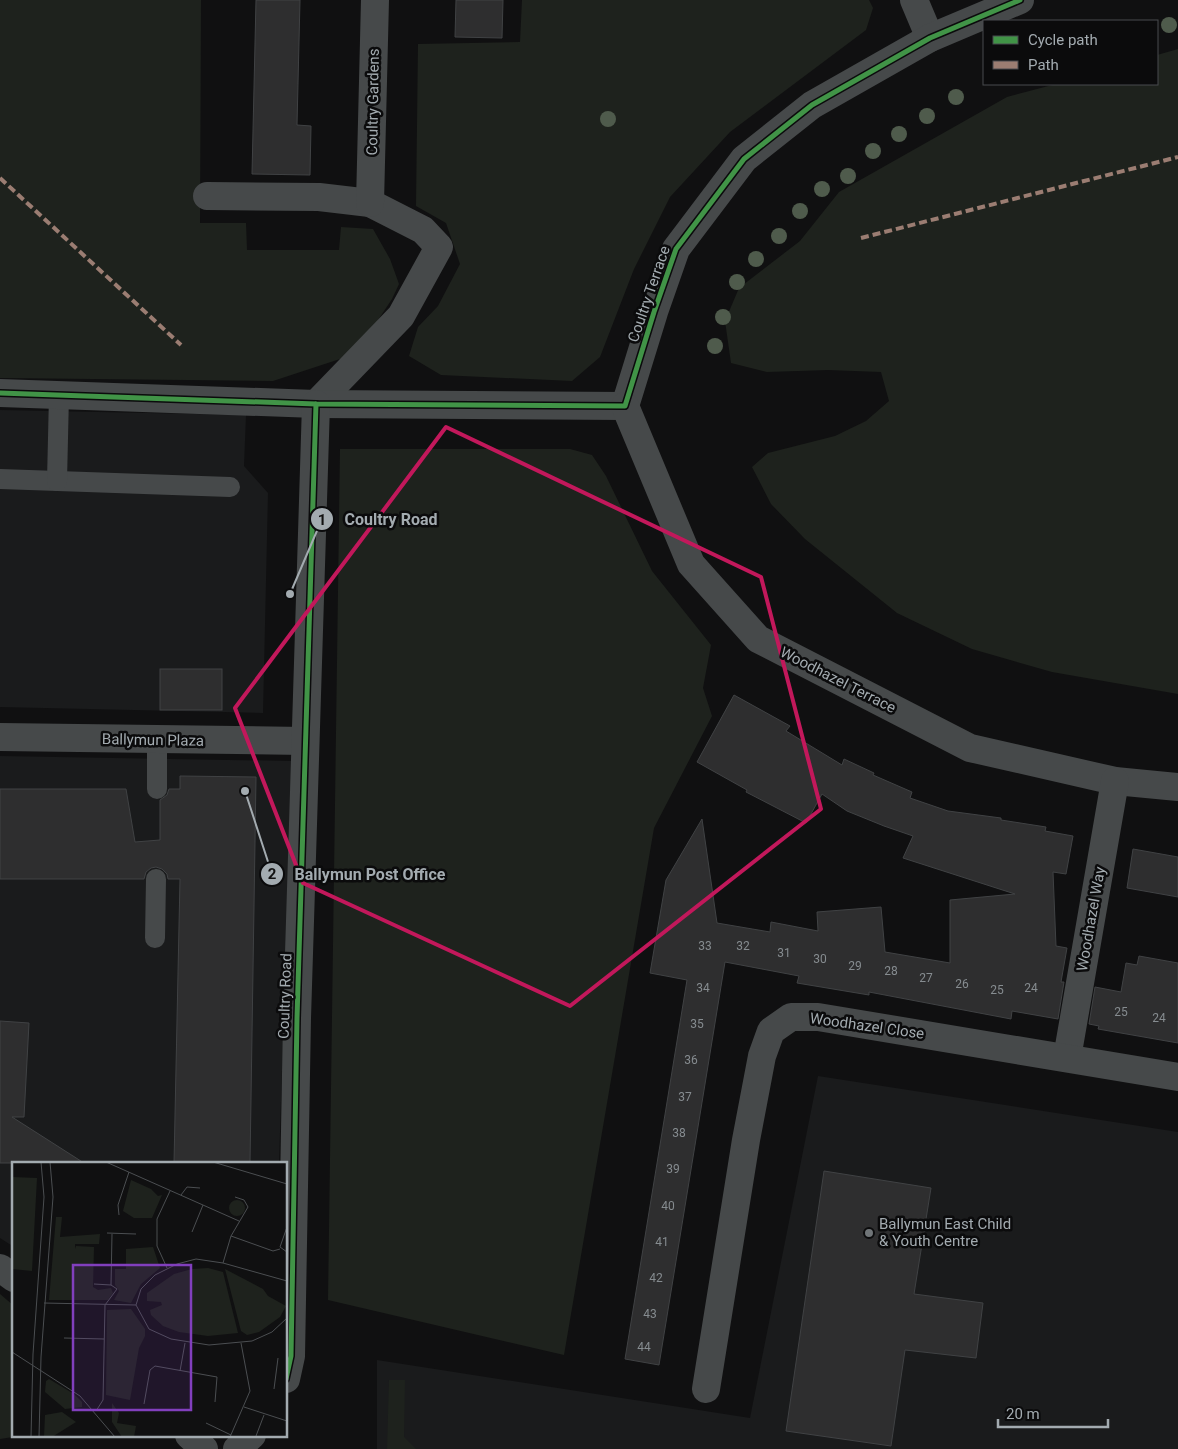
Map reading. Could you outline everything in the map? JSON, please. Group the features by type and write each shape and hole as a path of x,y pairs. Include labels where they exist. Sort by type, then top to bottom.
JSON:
{"street":[{"name":"Coultry Gardens","path":"370,203 375,0"},
{"path":"914,0 930,38"},
{"name":"Coultry Terrace","path":"626,406 654,312 676,248 744,159 812,105 930,38 1020,0"},
{"path":"207,196 319,196 370,203 423,230 439,247 401,316 316,404"},
{"path":"0,394 316,404 626,406"},
{"name":"Coultry Road","path":"288,1370 291,1356 296,1018 316,404"},
{"name":"Woodhazel Terrace","path":"626,406 691,564 758,639 970,748 1115,781 1178,787"},
{"name":"Ballymun Plaza","path":"0,737 305,742"},
{"name":"Woodhazel Way","path":"1067,1058 1115,781"},
{"name":"Woodhazel Close","path":"706,1389 746,1140 762,1056 771,1031 792,1017 818,1017 1178,1077"},
{"path":"0,1268 12,1277"},
{"path":"190,1436 204,1449"},
{"path":"238,1449 251,1436"}],"lane":[{"path":"58,481 59,395"},
{"path":"0,479 230,487"},
{"path":"156,789 157,740"},
{"path":"155,938 156,879"}],"highlighted area":[{"path":"446,427 761,577 821,809 570,1006 303,883 235,708"}],"shaded area":[{"path":"0,0 201,0 200,223 246,223 247,250 339,250 341,227 373,229 390,259 399,284 392,299 374,326 346,357 273,381 0,378"},
{"path":"522,0 869,0 873,8 866,30 730,132 670,197 634,269 600,357 572,381 441,375 409,356 418,327 438,306 460,264 446,223 416,206 418,44 520,42"},
{"path":"1178,49 1178,694 1052,672 972,649 897,613 805,539 771,504 752,467 768,453 835,436 866,421 889,401 881,372 828,370 767,372 731,363 725,321 739,288 800,241 839,192 1007,97 1052,85 1158,85 1158,55"},
{"path":"0,410 246,415 244,466 268,493 263,713 0,707"},
{"path":"340,449 570,449 592,455 606,476 652,571 711,645 703,688 712,716 654,828 564,1355 328,1300"},
{"path":"0,756 292,761 279,1162 12,1162 12,1246 0,1238"},
{"path":"818,1076 1178,1132 1178,1449 377,1449 377,1360 750,1418"},
{"path":"0,1294 12,1304 12,1436 20,1436 0,1439"},
{"path":"389,1380 405,1380 404,1437 416,1449 387,1449"}],"building":[{"path":"256,0 300,0 297,125 311,126 310,175 252,174"},
{"path":"456,0 503,0 502,38 455,37"},
{"path":"160,669 222,669 222,710 160,710"},
{"path":"734,695 790,726 786,731 842,765 844,759 874,773 873,775 912,792 910,798 948,811 1001,818 1001,820 1046,827 1045,831 1073,836 1066,874 1053,872 1056,946 1067,948 1061,982 1064,982 1058,1019 1012,1011 1011,1019 869,992 869,995 797,983 799,976 725,962 659,1365 625,1359 687,980 650,973 666,880 702,819 717,923 770,932 771,922 818,931 817,912 881,907 885,952 950,963 950,900 1015,894 903,858 913,836 847,811 822,794 806,823 746,792 747,790 697,762"},
{"path":"180,776 256,777 250,1162 174,1162 180,879 168,879 167,874 162,869 156,867 146,872 144,879 0,879 0,789 126,789 135,842 160,840 160,800 167,795 169,789 180,789"},
{"path":"1133,849 1178,857 1178,897 1127,888"},
{"path":"1139,956 1178,963 1178,1043 1098,1029 1099,1026 1089,1024 1095,987 1121,992 1126,963 1137,965"},
{"path":"0,1021 29,1023 24,1117 12,1117 82,1162 0,1163"},
{"path":"824,1171 931,1188 914,1294 983,1303 976,1358 905,1350 891,1446 786,1431"}],"marked path":[{"path":"861,238 1178,157"},
{"path":"0,178 181,345"}],"cycle path":[{"path":"0,393 316,404 625,406 676,249 744,159 812,105 930,38 1020,0"},
{"path":"288,1370 291,1356 297,1018 316,404"}],"place":[{"name":"Coultry Road","path":"290,594"},
{"name":"Ballymun Post Office","path":"245,791"},
{"name":"Ballymun East Child & Youth Centre","path":"869,1233"}]}
